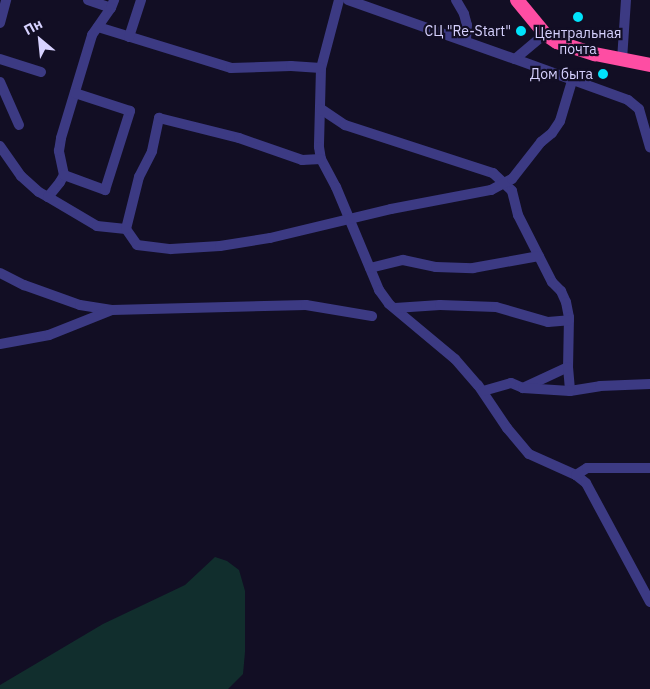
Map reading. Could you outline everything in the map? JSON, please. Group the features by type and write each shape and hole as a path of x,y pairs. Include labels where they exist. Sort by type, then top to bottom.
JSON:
{"highway":[{"path":"517,0 547,36 576,48 650,65"}],"street":[{"path":"0,23 6,0"},
{"path":"48,197 64,175 59,151 92,35 113,4 88,0"},
{"path":"129,36 141,0"},
{"path":"339,0 321,68 319,147 321,159 349,218 379,290 395,308 455,359 483,391 507,428 529,454 576,475 586,483 598,502 650,602"},
{"path":"348,0 628,100 640,109 650,147"},
{"path":"456,0 464,14 467,25 466,41"},
{"path":"622,60 626,0"},
{"path":"98,27 231,68 291,66 321,68"},
{"path":"514,59 547,36"},
{"path":"0,59 41,72"},
{"path":"321,159 302,160 239,138 159,118 152,151 139,177 126,229 137,246 170,249 220,246 270,238 349,218 491,190 512,179 542,142 552,133 560,121 572,81"},
{"path":"0,82 19,125"},
{"path":"64,175 105,190 130,111 75,93"},
{"path":"321,108 345,125 493,173 512,191 518,215 552,282 561,291 566,302 569,320 568,367 570,391"},
{"path":"0,146 21,176 48,197 97,226 126,229"},
{"path":"370,268 403,260 436,267 473,268 539,256"},
{"path":"0,273 24,285 80,305 112,310 306,305 372,316"},
{"path":"395,308 440,305 496,307 548,322 569,320"},
{"path":"0,344 50,335 112,310"},
{"path":"523,388 568,367"},
{"path":"483,391 511,383 523,388 570,391 600,386 650,384"},
{"path":"576,475 587,468 650,468"}],"green space":[{"path":"215,557 227,561 239,570 245,591 243,674 228,689 0,689 0,685 103,624 185,585"}],"place":[{"name":"Центральная почта","path":"578,17"},
{"name":"СЦ \"Re-Start\"","path":"521,31"},
{"name":"Дом быта","path":"603,74"}]}
